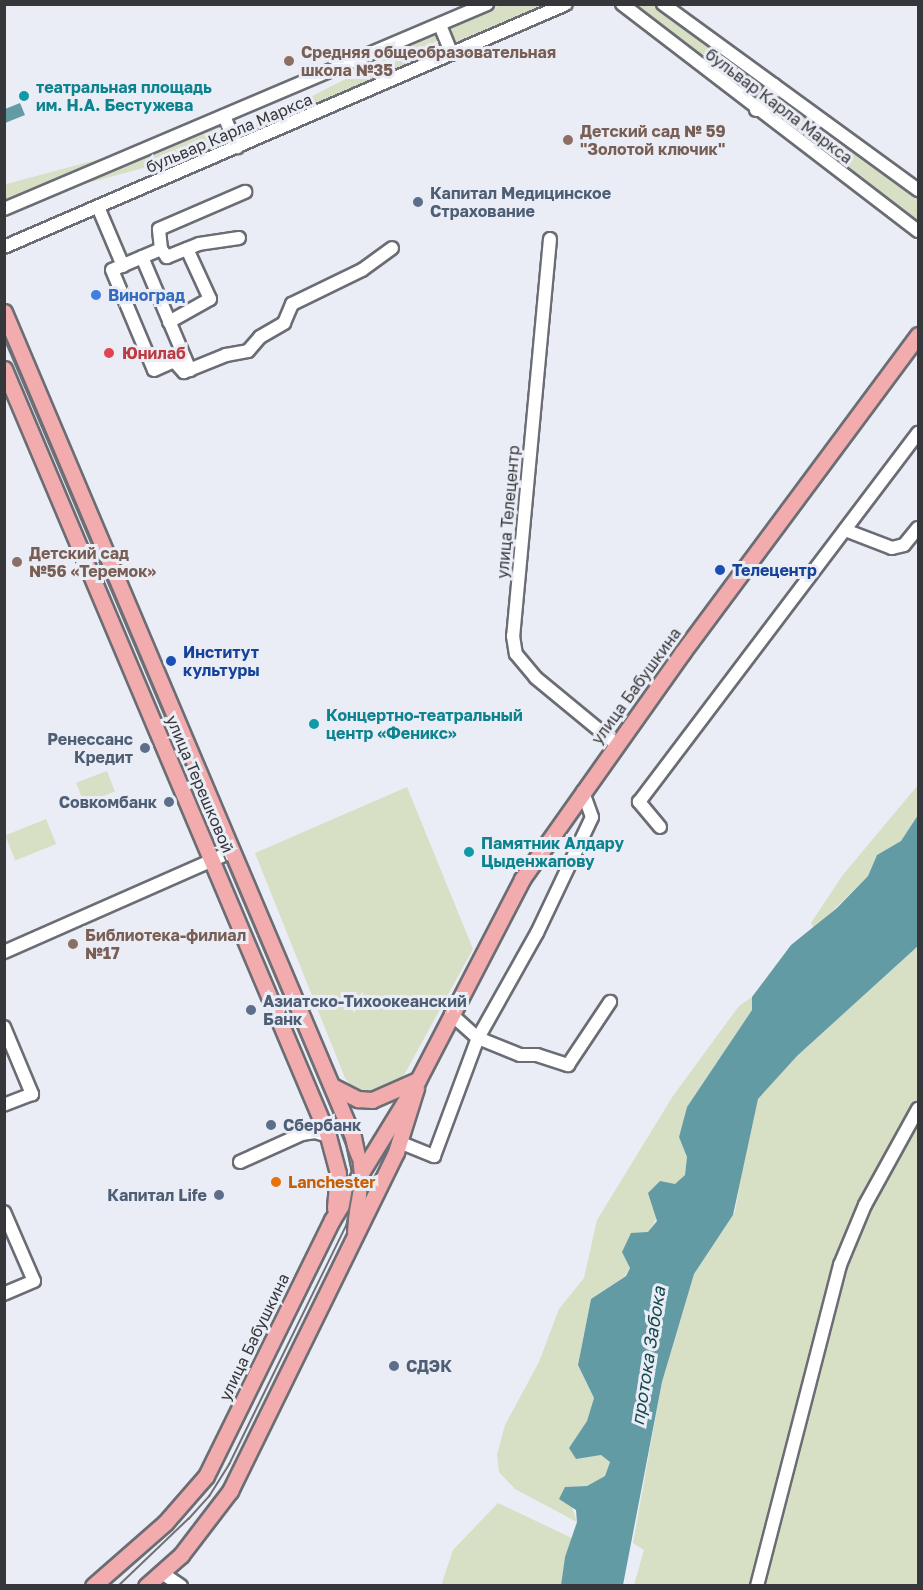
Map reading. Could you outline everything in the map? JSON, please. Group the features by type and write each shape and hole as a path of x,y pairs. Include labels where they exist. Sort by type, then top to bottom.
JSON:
{"main road":[{"name":"улица Терешковой","path":"4,312 334,1087 353,1137 360,1170"},
{"name":"улица Бабушкина","path":"93,1586 165,1523 206,1476 332,1220 378,1140 417,1080 522,879 616,744 918,335"},
{"name":"улица Терешковой","path":"4,369 327,1133 339,1180 332,1220"},
{"name":"улица Бабушкина","path":"146,1586 162,1573 230,1491 399,1142 417,1080"},
{"path":"334,1087 358,1099 372,1100 394,1094 417,1080"},
{"path":"327,1133 399,1142"},
{"path":"355,1232 360,1170"}],"street":[{"name":"бульвар Карла Маркса","path":"4,209 487,4"},
{"name":"бульвар Карла Маркса","path":"4,247 566,4"},
{"name":"бульвар Карла Маркса","path":"622,4 756,110 918,231"},
{"name":"бульвар Карла Маркса","path":"663,4 918,190"},
{"path":"440,25 452,54"},
{"path":"756,110 774,85"},
{"path":"225,116 237,147"},
{"path":"239,238 187,249 167,257 161,249 159,229 245,192"},
{"path":"98,207 123,266"},
{"name":"улица Телецентр","path":"550,239 513,636 516,654 536,678 616,744"},
{"path":"142,258 169,322 184,372 226,355 249,351 260,337 284,322 292,304 362,270 392,248"},
{"path":"161,249 112,270 154,370 179,359"},
{"path":"169,322 210,299 187,249"},
{"path":"660,827 639,802 918,433"},
{"path":"845,530 892,548 904,545 918,528"},
{"path":"399,1142 434,1156 478,1038 537,933 591,817 583,792"},
{"path":"4,952 233,851"},
{"path":"451,1014 478,1038 520,1055 537,1055 568,1065 610,1002"},
{"path":"4,1027 32,1094 4,1105"},
{"path":"757,1586 840,1265 864,1205 918,1109"},
{"path":"240,1162 302,1134 327,1133"},
{"path":"4,1212 34,1281 4,1294"},
{"path":"162,1573 181,1586"}],"green space":[{"path":"501,5 553,5 455,44 451,27"},
{"path":"633,5 658,5 766,89 756,101 630,8"},
{"path":"436,33 445,51 249,151 240,133"},
{"path":"774,95 918,199 918,225 765,107"},
{"path":"223,126 228,145 4,205 4,185"},
{"path":"107,771 115,792 84,803 76,783"},
{"path":"918,785 918,815 901,841 877,855 868,876 814,929 811,923 842,876"},
{"path":"407,787 473,949 404,1075 393,1086 369,1095 354,1090 345,1078 255,853"},
{"path":"46,819 56,844 15,861 5,835"},
{"path":"918,946 918,1585 634,1585 644,1550 633,1543 662,1382 694,1274 735,1212 749,1129 758,1099 797,1056"},
{"path":"752,997 752,1010 687,1107 679,1137 687,1157 685,1175 675,1184 625,1276 591,1299 578,1365 594,1398 587,1421 569,1448 576,1459 601,1455 610,1462 605,1476 587,1486 565,1487 577,1522 515,1489 499,1472 497,1455 505,1425 539,1362 559,1309 584,1278 597,1220 673,1096 739,1006"},
{"path":"498,1503 574,1539 565,1557 561,1585 441,1586 453,1550"}],"water":[{"path":"20,103 25,115 5,123 5,109"},
{"name":"протока Забока","path":"918,815 918,946 797,1056 758,1099 733,1215 694,1274 662,1382 623,1585 561,1585 565,1557 577,1522 576,1510 559,1499 565,1487 587,1486 605,1476 610,1462 601,1455 576,1459 569,1448 587,1421 594,1398 578,1365 591,1299 626,1276 630,1268 622,1252 631,1233 648,1232 657,1221 648,1193 660,1181 675,1184 685,1175 687,1157 679,1137 687,1107 752,1010 752,997 791,945 837,908 868,876 877,855 901,841"}],"tram line":[{"path":"4,337 332,1109 353,1162 355,1180 347,1225 230,1464 210,1496 119,1586"}],"place":[{"name":"Средняя общеобразовательная школа №35","path":"289,61"},
{"name":"театральная площадь им. Н.А. Бестужева","path":"24,96"},
{"name":"Детский сад № 59 \"Золотой ключик\"","path":"568,140"},
{"name":"Капитал Медицинское Страхование","path":"418,202"},
{"name":"Виноград","path":"96,295"},
{"name":"Юнилаб","path":"109,353"},
{"name":"Детский сад №56 «Теремок»","path":"17,562"},
{"name":"Телецентр","path":"720,570"},
{"name":"Институт культуры","path":"171,661"},
{"name":"Концертно-театральный центр «Феникс»","path":"314,724"},
{"name":"Ренессанс Кредит","path":"145,748"},
{"name":"Совкомбанк","path":"169,802"},
{"name":"Памятник Алдару Цыденжапову","path":"469,852"},
{"name":"Библиотека-филиал №17","path":"73,944"},
{"name":"Азиатско-Тихоокеанский Банк","path":"251,1010"},
{"name":"Сбербанк","path":"271,1125"},
{"name":"Lanchester","path":"276,1182"},
{"name":"Капитал Life","path":"219,1195"},
{"name":"СДЭК","path":"394,1366"}]}
